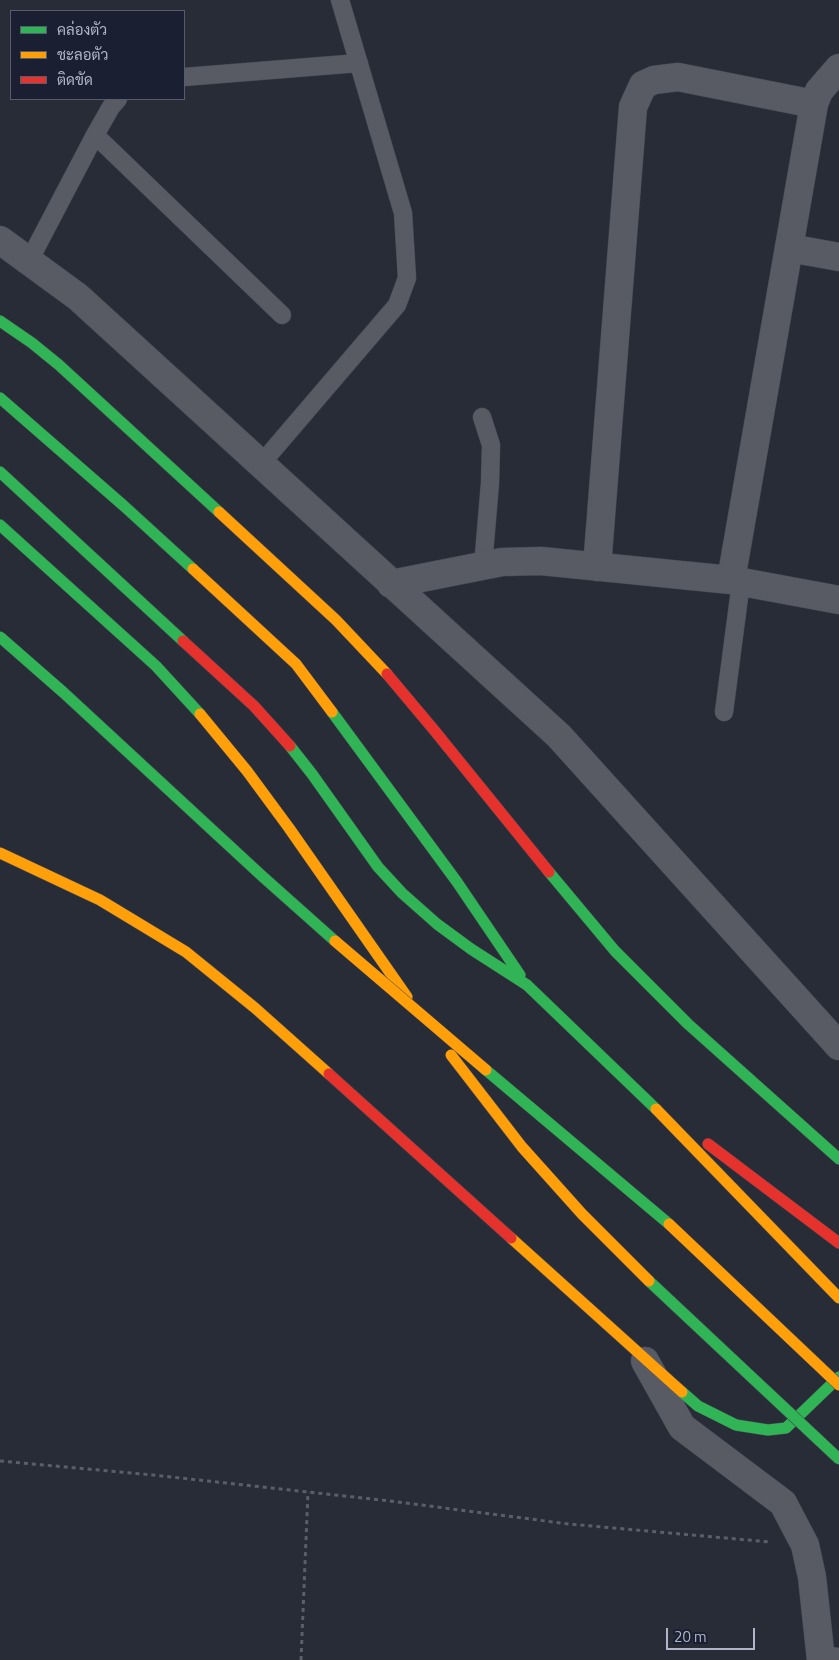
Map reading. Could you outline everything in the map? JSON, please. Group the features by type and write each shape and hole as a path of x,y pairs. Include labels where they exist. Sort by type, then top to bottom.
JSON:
{"highway":[{"path":"0,322 32,343 59,365 336,620 389,677 434,730 582,914 629,966 688,1024 839,1159"},
{"path":"0,398 131,513 296,664 457,882 527,985"},
{"path":"0,472 254,706 286,741 378,866 402,893 437,924 471,949 527,985 639,1092 839,1298"},
{"path":"0,525 156,666 204,717 247,770 420,1015 522,1147 582,1214 634,1267 839,1459"},
{"path":"0,637 64,693 262,876 420,1015 664,1218 839,1385"},
{"path":"0,854 100,900 186,952 255,1008 698,1406 736,1425 768,1430 786,1428 839,1377"},
{"path":"639,1092 839,1243"}],"street":[{"path":"736,581 814,104 819,90 839,68"},
{"path":"597,567 633,107 643,85 654,80 678,77 814,104"},
{"path":"0,240 78,298 559,736 839,1046"},
{"path":"789,248 839,257"},
{"path":"391,584 502,562 541,561 736,581 839,600"},
{"path":"643,1357 682,1428 782,1503 805,1545 827,1657"}],"lane":[{"path":"261,464 397,305 407,278 404,213 340,0"},
{"path":"185,77 359,63"},
{"path":"29,261 95,135 117,100"},
{"path":"95,135 282,315"},
{"path":"482,416 491,445 490,483 483,566"},
{"path":"724,712 736,581"}],"path":[{"path":"0,1461 308,1492 569,1524 805,1545"},
{"path":"302,1660 308,1492"}],"traffic: fast":[{"path":"0,321 59,365 219,512"},
{"path":"0,398 193,569"},
{"path":"0,472 183,641"},
{"path":"0,525 156,666 200,714"},
{"path":"0,637 64,693 335,941"},
{"path":"332,712 457,882 520,975"},
{"path":"290,746 378,867 402,893 437,924 471,949 527,985 656,1109"},
{"path":"549,872 615,951 688,1024 839,1159"},
{"path":"486,1070 669,1224"},
{"path":"649,1281 839,1459"},
{"path":"682,1392 698,1406 736,1425 768,1430 786,1428 839,1377"}],"traffic: slow":[{"path":"219,512 336,620 387,674"},
{"path":"193,569 296,664 332,712"},
{"path":"200,714 247,771 289,828 407,997"},
{"path":"0,853 100,900 186,952 255,1008 329,1074"},
{"path":"335,941 486,1070"},
{"path":"451,1055 522,1147 582,1214 649,1281"},
{"path":"656,1109 839,1298"},
{"path":"669,1224 839,1385"},
{"path":"511,1238 682,1392"}],"traffic: jam":[{"path":"183,641 254,706 290,746"},
{"path":"387,674 549,872"},
{"path":"329,1074 511,1238"},
{"path":"708,1144 839,1243"}]}
